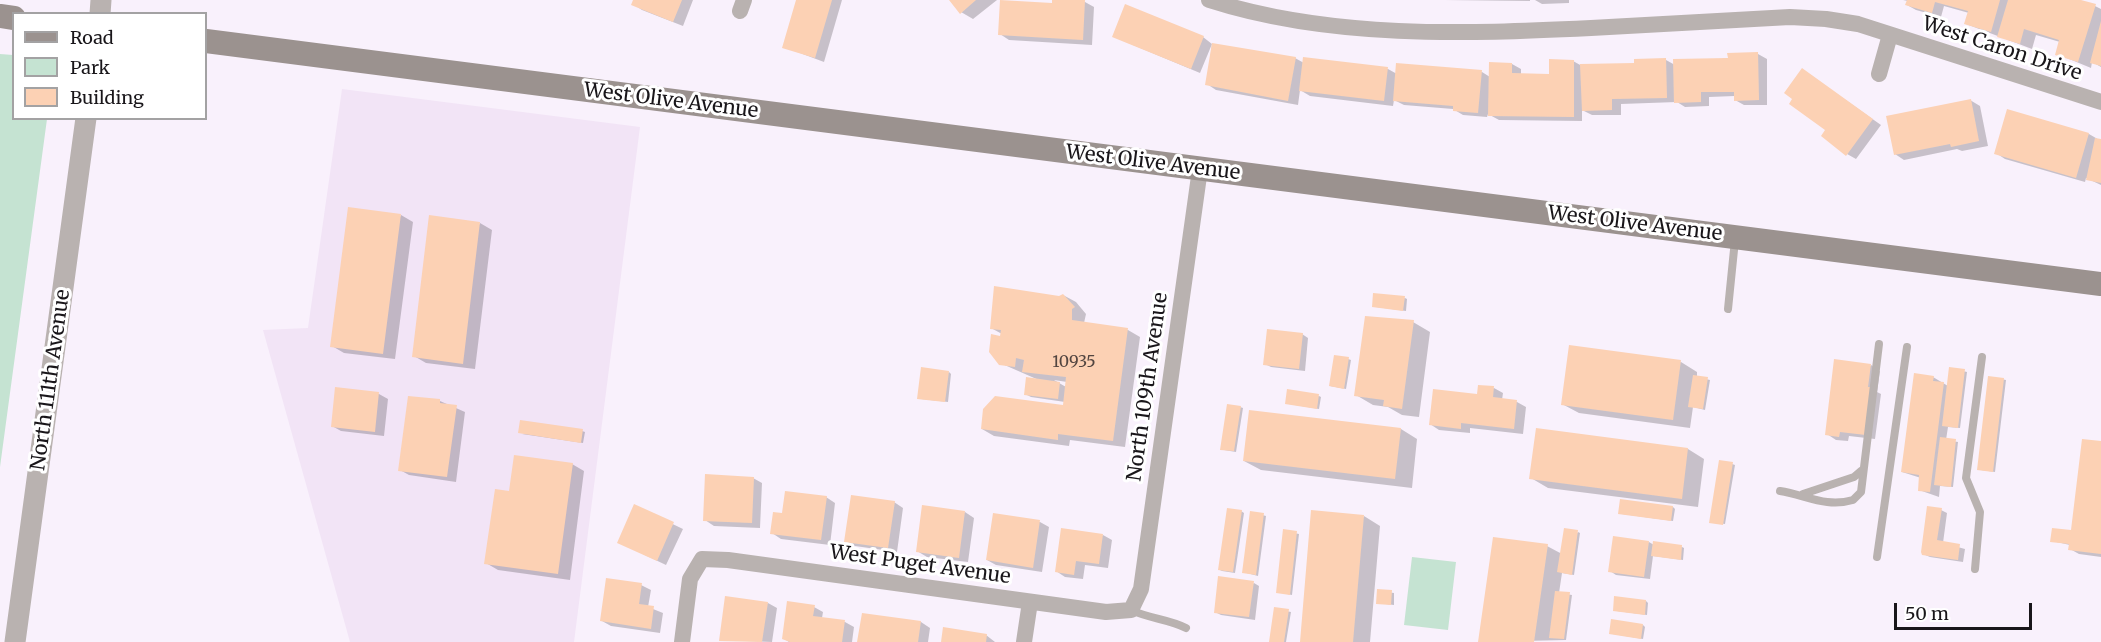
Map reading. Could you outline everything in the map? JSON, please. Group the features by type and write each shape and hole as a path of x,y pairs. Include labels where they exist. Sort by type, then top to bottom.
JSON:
{"main road":[{"name":"West Olive Avenue","path":"207,41 2101,284"}],"street":[{"name":"West Caron Drive","path":"1209,0 1252,14 1355,27 1424,31 1556,29 1790,17 1837,20 2101,102"},
{"name":"West Caron Drive","path":"1879,74 1890,35"},
{"name":"North 111th Avenue","path":"15,642 86,120"},
{"name":"North 109th Avenue","path":"1131,610 1141,589 1200,169"},
{"name":"West Puget Avenue","path":"682,642 690,579 702,559 728,560 1106,612 1131,610"},
{"path":"1024,642 1030,602"}],"lane":[{"path":"1728,309 1735,237"},
{"path":"1803,494 1811,500 1825,503 1853,500 1861,492 1879,344"},
{"path":"1877,557 1907,347"},
{"path":"1974,568 1980,512 1966,478 1982,357"},
{"path":"1780,491 1803,494 1854,477 1862,471"},
{"path":"1131,610 1145,617 1172,621 1186,628"}],"shaded area":[{"path":"342,89 640,127 574,642 350,642 263,330 308,328"}],"green space":[{"path":"0,54 12,55 12,120 47,120 0,467"},
{"path":"1412,557 1456,562 1448,630 1404,625"}],"building":[{"path":"633,0 682,0 673,22 631,5"},
{"path":"796,0 832,0 815,58 782,48"},
{"path":"949,0 976,0 960,14"},
{"path":"1000,0 1052,3 1052,0 1085,0 1083,40 998,35"},
{"path":"1907,0 2000,0 1991,32 1964,24 1968,11 1935,2 1932,13 1905,5"},
{"path":"2008,0 2081,0 2096,4 2078,62 2055,55 2059,40 2024,29 2020,44 1997,37"},
{"path":"1125,4 1204,36 1191,69 1112,37"},
{"path":"2101,21 2101,66 2090,63"},
{"path":"1212,43 1296,57 1288,101 1205,85"},
{"path":"1758,52 1759,100 1734,101 1734,92 1701,92 1701,102 1674,103 1673,59 1728,58 1727,53"},
{"path":"1303,57 1388,67 1384,101 1299,91"},
{"path":"1666,58 1667,98 1612,99 1612,110 1582,111 1580,64 1634,63 1634,59"},
{"path":"1549,59 1574,60 1574,117 1488,116 1489,62 1512,63 1512,73 1549,74"},
{"path":"1396,63 1482,70 1478,113 1453,111 1453,106 1393,101"},
{"path":"1802,68 1873,119 1846,156 1821,136 1825,130 1789,104 1792,99 1784,93"},
{"path":"1971,99 1979,141 1894,155 1886,116"},
{"path":"2007,109 2089,133 2076,178 1994,154"},
{"path":"2095,138 2101,139 2101,183 2086,180"},
{"path":"348,207 401,214 383,354 330,347"},
{"path":"429,215 480,222 463,364 412,357"},
{"path":"994,286 1059,296 1063,294 1075,307 1072,309 1072,320 1128,328 1113,441 1058,434 1058,440 981,429 983,409 995,396 1063,405 1066,377 1022,372 1024,360 1016,358 1015,367 999,365 989,352 991,334 1000,336 1001,330 990,329"},
{"path":"1373,293 1405,296 1403,311 1372,307"},
{"path":"1365,316 1414,320 1402,409 1383,406 1384,400 1354,396"},
{"path":"1267,329 1303,333 1299,369 1263,365"},
{"path":"1569,345 1681,360 1673,420 1561,405"},
{"path":"1334,355 1349,357 1344,389 1329,386"},
{"path":"1834,359 1871,364 1868,387 1872,387 1866,435 1840,432 1839,437 1825,435"},
{"path":"921,367 949,371 945,402 917,399"},
{"path":"1949,367 1965,369 1958,428 1942,426"},
{"path":"1914,373 1934,376 1933,381 1944,382 1930,492 1918,491 1919,475 1901,472"},
{"path":"1693,375 1708,377 1703,409 1688,407"},
{"path":"1988,376 2004,378 1993,472 1977,470"},
{"path":"1026,377 1060,382 1058,399 1024,395"},
{"path":"1478,385 1494,386 1493,397 1517,400 1514,429 1461,423 1461,429 1429,425 1433,389 1477,394"},
{"path":"335,387 379,392 375,432 331,427"},
{"path":"1287,389 1319,394 1317,409 1285,404"},
{"path":"408,396 440,399 440,403 457,405 447,477 398,471"},
{"path":"1227,404 1241,406 1234,451 1220,450"},
{"path":"1249,410 1401,428 1395,479 1243,461"},
{"path":"520,420 583,429 581,443 518,433"},
{"path":"1536,428 1688,448 1682,499 1529,479"},
{"path":"1940,437 1956,439 1951,487 1934,485"},
{"path":"2082,439 2101,441 2101,554 2068,550 2069,544 2050,542 2052,528 2071,530"},
{"path":"514,455 573,463 558,574 484,564 495,489 509,491"},
{"path":"1719,460 1733,462 1723,525 1709,523"},
{"path":"705,474 754,477 752,523 703,521"},
{"path":"785,491 827,496 821,540 770,534 773,512 782,513"},
{"path":"851,495 895,501 888,548 844,542"},
{"path":"1620,499 1673,506 1671,521 1618,514"},
{"path":"634,504 674,522 657,561 617,543"},
{"path":"922,505 965,511 959,558 916,552"},
{"path":"1927,506 1942,508 1937,540 1960,544 1958,560 1922,555"},
{"path":"1227,508 1242,510 1233,572 1218,570"},
{"path":"1311,510 1364,515 1353,642 1300,642"},
{"path":"1250,511 1264,513 1256,575 1242,573"},
{"path":"993,513 1040,520 1033,568 986,560"},
{"path":"1061,528 1103,534 1099,564 1076,561 1074,575 1055,572"},
{"path":"1564,528 1578,530 1572,575 1557,572"},
{"path":"1283,529 1297,531 1290,595 1276,593"},
{"path":"1613,536 1649,541 1644,577 1608,572"},
{"path":"1493,537 1548,544 1534,642 1478,642"},
{"path":"1653,541 1682,545 1681,560 1651,556"},
{"path":"1218,576 1254,581 1249,617 1214,613"},
{"path":"606,578 642,583 639,604 654,606 651,629 600,621"},
{"path":"1377,589 1392,590 1391,605 1376,604"},
{"path":"1555,591 1570,592 1564,639 1549,638"},
{"path":"725,596 768,602 762,642 719,641"},
{"path":"1614,596 1646,600 1645,615 1613,611"},
{"path":"787,601 815,605 813,616 845,620 842,642 790,642 782,639"},
{"path":"1274,607 1289,609 1284,642 1269,642"},
{"path":"862,613 921,621 918,642 857,642"},
{"path":"1611,619 1643,624 1641,639 1609,634"},
{"path":"943,627 987,634 986,642 941,642"}]}
